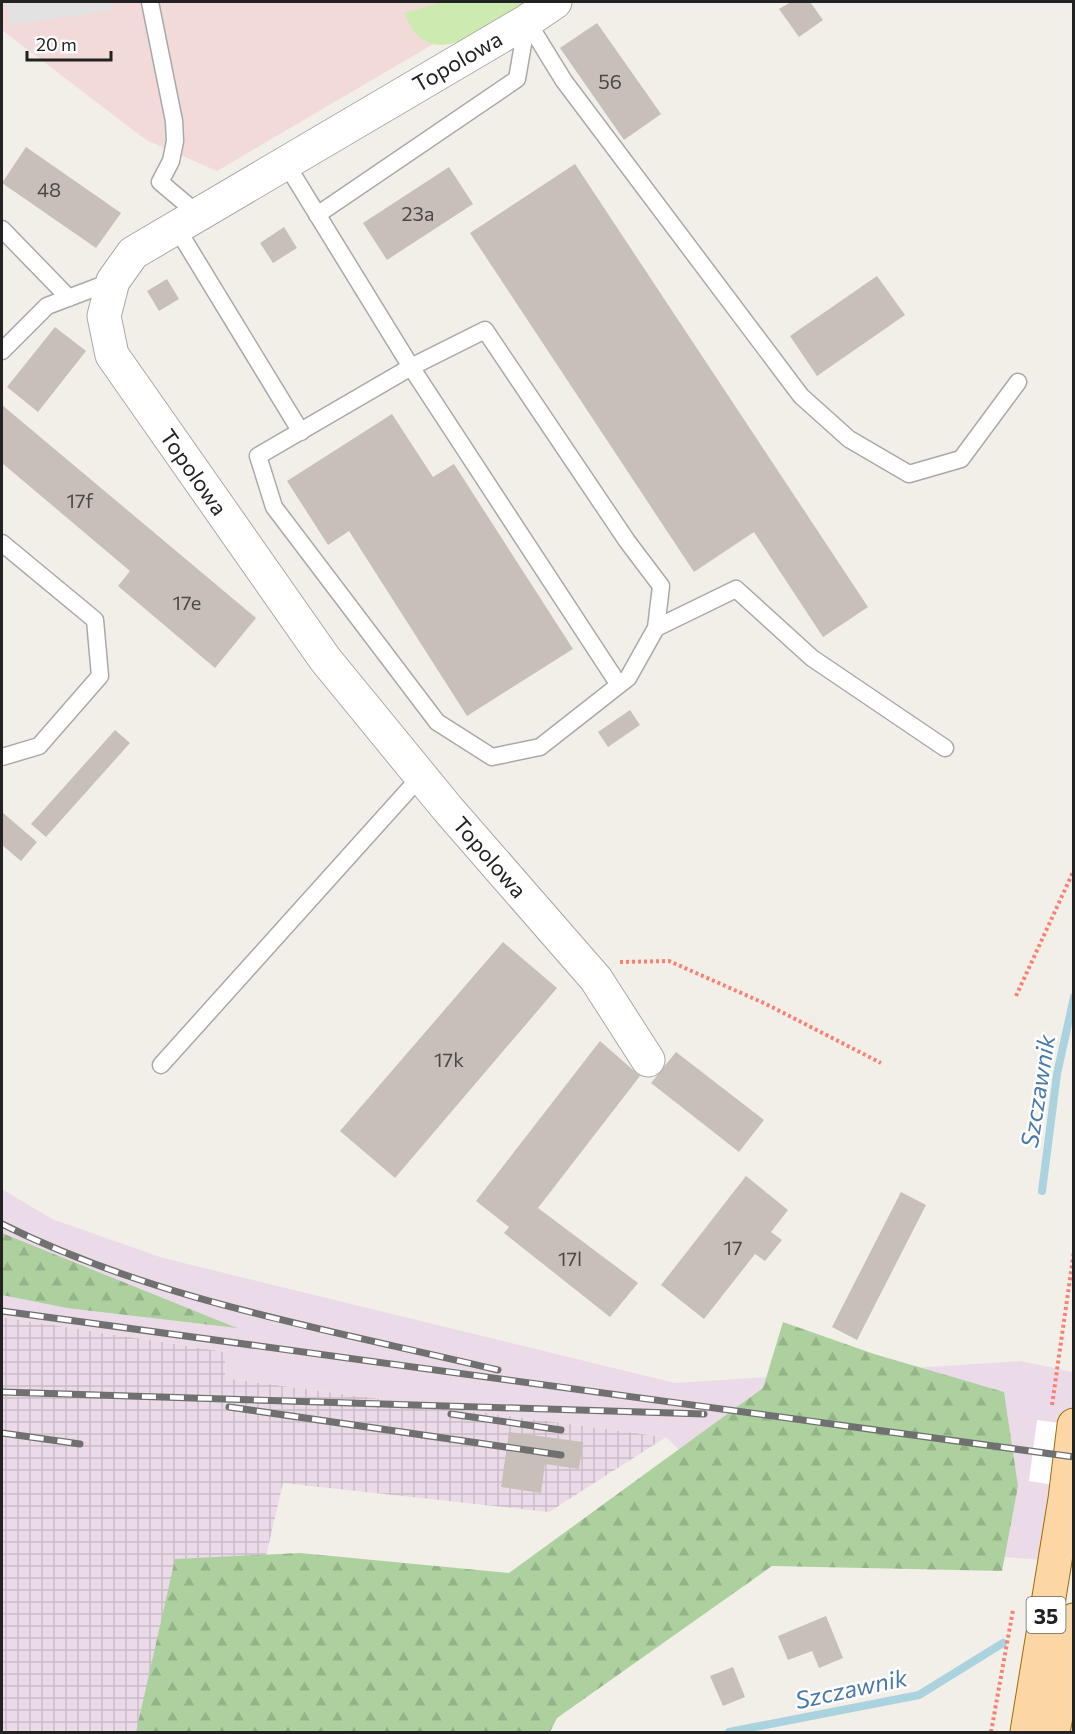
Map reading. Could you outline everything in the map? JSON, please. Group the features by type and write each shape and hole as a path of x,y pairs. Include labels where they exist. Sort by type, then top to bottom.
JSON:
{"main road":[{"name":"35","path":"1028,1732 1065,1499 1074,1425"},
{"name":"35","path":"1053,1732 1074,1620"}],"street":[{"name":"Topolowa","path":"555,2 527,21 133,253 113,281 104,316 112,355 325,659 421,776 596,979 648,1060"}],"lane":[{"path":"150,2 174,121 175,141 171,161 160,183 187,221 301,432"},
{"path":"317,215 518,79 527,21"},
{"path":"527,21 564,81 801,396 849,439 909,474 962,459 1018,382"},
{"path":"285,162 411,368 619,685"},
{"path":"2,229 69,298"},
{"path":"2,351 47,306 113,281"},
{"path":"485,330 627,541 661,586 656,628 628,678 540,747 492,757 437,722 274,507 258,456 411,368 485,330"},
{"path":"2,543 95,620 100,676 39,746 2,757"},
{"path":"656,628 736,589 813,658 945,748"},
{"path":"161,1065 421,776"}],"path":[{"path":"1016,996 1074,870"},
{"path":"596,979 608,962 669,961 766,1004 881,1063"},
{"path":"1053,1400 1074,1251"}],"shaded area":[{"path":"2,2 505,2 217,171 146,140 2,30"},
{"path":"7,2 112,2 113,10 10,25"},
{"path":"2,1189 52,1219 163,1258 675,1383 1020,1361 1073,1372 1073,1562 769,1540 666,1437 225,1378 226,1352 2,1317"},
{"path":"2,1317 226,1352 225,1378 666,1437 549,1512 283,1483 225,1732 2,1732"}],"green space":[{"path":"442,2 525,2 472,36 442,45 428,43 416,34 404,13"},
{"path":"2,1233 237,1328 67,1308 2,1295"},
{"path":"783,1322 874,1354 1004,1392 1018,1486 1002,1571 772,1566 557,1718 550,1732 136,1732 175,1559 300,1553 509,1573 763,1388"}],"pier":[{"path":"1037,1420 1073,1425 1073,1488 1029,1481"}],"building":[{"path":"791,2 810,2 823,20 799,37 779,9"},
{"path":"597,23 661,114 624,140 560,48"},
{"path":"26,147 121,213 96,248 2,183"},
{"path":"575,164 868,607 823,637 754,532 694,572 470,233"},
{"path":"449,167 473,204 387,260 363,223"},
{"path":"284,227 297,248 273,263 260,243"},
{"path":"877,276 905,315 817,376 790,336"},
{"path":"167,279 179,299 159,311 147,291"},
{"path":"55,327 86,351 38,412 7,387"},
{"path":"2,405 256,618 215,668 118,586 130,571 2,463"},
{"path":"392,414 433,477 454,464 573,649 467,716 349,531 328,545 287,481"},
{"path":"630,710 640,725 608,747 598,732"},
{"path":"115,730 130,743 46,837 31,824"},
{"path":"2,812 37,842 21,861 2,845"},
{"path":"503,942 557,988 395,1178 340,1131"},
{"path":"600,1041 640,1076 538,1208 638,1283 610,1317 504,1233 509,1227 476,1201"},
{"path":"676,1052 764,1120 739,1152 651,1083"},
{"path":"746,1176 788,1210 771,1232 782,1240 765,1261 755,1254 704,1319 661,1285"},
{"path":"901,1192 926,1205 857,1340 832,1327"},
{"path":"509,1432 583,1442 579,1469 545,1464 541,1493 501,1487"},
{"path":"826,1616 843,1658 819,1668 812,1651 788,1660 778,1636"},
{"path":"733,1667 745,1697 723,1706 710,1676"}],"waterway":[{"name":"Szczawnik","path":"1042,1191 1057,1074 1074,997"},
{"name":"Szczawnik","path":"729,1732 919,1695 1003,1643"}],"railway":[{"path":"2,1224 61,1251 121,1274 183,1293 309,1327 498,1370"},
{"path":"2,1311 1074,1457"},
{"path":"2,1392 704,1414"},
{"path":"229,1407 561,1455"},
{"path":"451,1414 561,1430"},
{"path":"2,1433 80,1444"}]}
